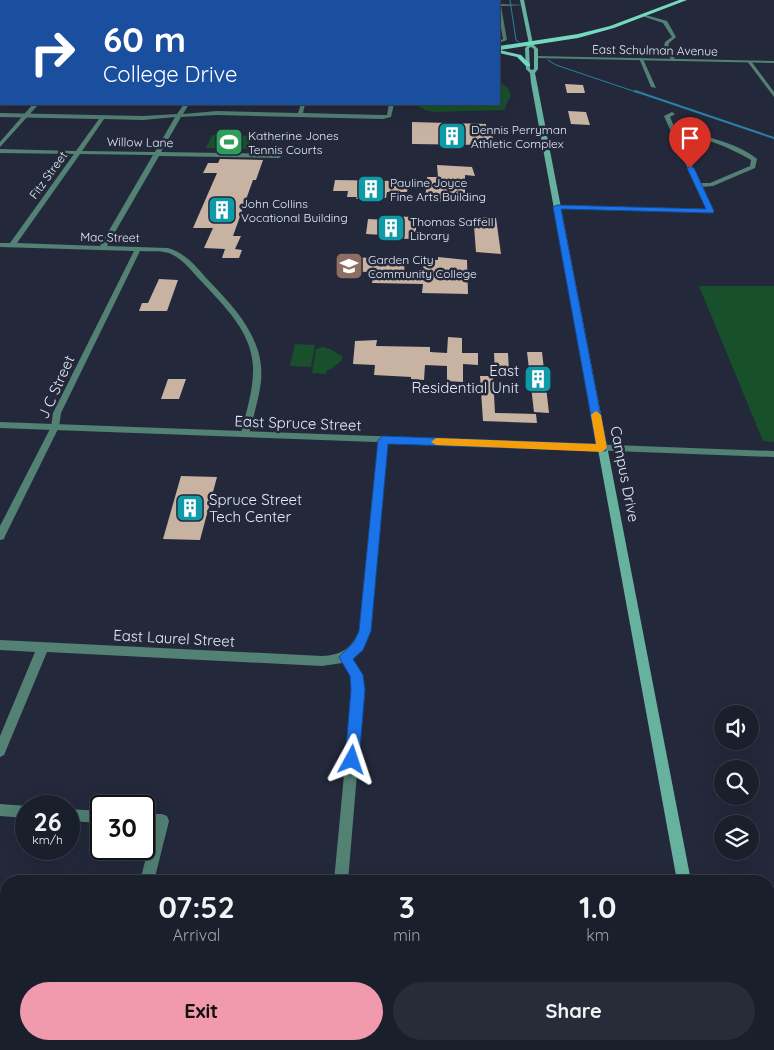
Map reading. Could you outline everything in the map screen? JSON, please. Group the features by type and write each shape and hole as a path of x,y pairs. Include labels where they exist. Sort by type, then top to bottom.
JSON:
{"main road":[{"path":"500,50 569,38 612,27 684,0"},
{"name":"Campus Drive","path":"522,3 531,44 536,49 536,69 530,69"},
{"path":"529,34 543,38 569,38"},
{"name":"Campus Drive","path":"531,44 527,48 530,69 683,875"},
{"path":"500,50 520,56 530,69"}],"street":[{"path":"500,5 517,5 522,3"},
{"path":"500,11 505,40 500,42"},
{"path":"644,16 665,22 674,37 667,43 666,47 674,60"},
{"name":"East Schulman Avenue","path":"536,57 774,62"},
{"path":"641,59 654,87"},
{"path":"749,62 774,95"},
{"path":"0,145 35,105"},
{"path":"102,248 185,105"},
{"path":"300,115 303,105"},
{"path":"0,115 103,117 179,116 217,113 383,117 389,116 391,105"},
{"path":"557,207 710,211 667,116 672,114"},
{"name":"Fitz Street","path":"12,246 103,117"},
{"path":"674,132 688,133 745,153 754,159 753,167 711,185 698,186"},
{"name":"Willow Lane","path":"0,151 279,156"},
{"name":"Mac Street","path":"0,245 168,250 179,253 219,294 240,320 253,347 257,378 245,434"},
{"name":"J C Street","path":"0,536 4,520 55,427 58,412 138,249"},
{"name":"East Spruce Street","path":"0,425 774,454"},
{"path":"342,875 358,690 357,675 345,657 359,646 365,631 383,440"},
{"name":"East Laurel Street","path":"0,645 322,660 345,657"},
{"path":"0,751 43,647"},
{"path":"0,810 15,811"},
{"path":"155,821 162,821 155,849"},
{"path":"148,875 152,860"}],"green space":[{"path":"500,83 508,88 511,95 505,110 433,112 416,105 500,105"},
{"name":"Katherine Jones Tennis Courts","path":"212,135 252,136 247,149 206,148"},
{"path":"699,286 774,286 774,442 763,441"},
{"path":"295,344 315,345 311,367 290,366"},
{"path":"323,347 342,356 342,360 327,370 326,374 312,373 316,349"}],"building":[{"path":"565,84 583,85 585,93 567,93"},
{"path":"568,111 586,112 590,125 571,124"},
{"name":"Dennis Perryman Athletic Complex","path":"412,122 486,124 486,130 492,130 493,140 487,140 487,145 412,144"},
{"path":"220,159 263,160 256,180 253,180 233,236 241,236 235,249 242,250 239,258 222,258 225,249 204,248 213,228 193,228 217,173 203,173 208,163 218,163"},
{"path":"437,165 472,167 475,176 465,175 465,202 425,201 427,177 438,177"},
{"name":"Pauline Joyce Fine Arts Building","path":"335,180 409,182 407,192 387,192 386,198 356,199 357,197 347,197 348,191 333,191"},
{"name":"Thomas Saffell Library","path":"387,216 413,217 412,223 416,224 416,232 412,232 411,239 384,238 384,235 366,234 368,219 386,220"},
{"path":"477,217 496,218 501,254 476,252 474,226 478,226"},
{"path":"343,257 405,259 404,273 423,273 424,259 438,260 438,257 467,260 468,294 422,293 423,284 372,283 373,277 367,277 368,272 341,271"},
{"path":"159,279 178,280 167,311 139,311 142,303 148,303"},
{"path":"448,337 462,338 462,353 478,353 478,365 463,364 463,382 447,381 447,366 425,365 424,380 411,379 411,377 374,375 375,365 353,364 355,341 377,340 376,346 430,347 430,352 447,353"},
{"name":"East Residential Unit","path":"527,352 542,352 549,413 534,412"},
{"path":"494,353 508,353 509,372 495,372"},
{"path":"480,376 493,376 495,413 536,414 537,423 483,421"},
{"path":"168,379 186,379 179,399 161,399"},
{"name":"Spruce Street Tech Center","path":"181,476 217,477 200,540 163,539"}],"waterway":[{"path":"510,0 516,40 519,42"},
{"path":"548,60 556,65 639,93"},
{"path":"635,91 774,138"}],"slow traffic":[{"path":"436,442 602,448 596,415"}],"place":[{"name":"Dennis Perryman Athletic Complex","path":"452,136"},
{"name":"Katherine Jones Tennis Courts","path":"229,142"},
{"name":"Pauline Joyce Fine Arts Building","path":"371,189"},
{"name":"John Collins Vocational Building","path":"222,210"},
{"name":"Thomas Saffell Library","path":"391,228"},
{"name":"Garden City Community College","path":"349,266"},
{"name":"East Residential Unit","path":"538,379"},
{"name":"Spruce Street Tech Center","path":"190,508"}],"route":[{"path":"352,760 358,690 357,675 345,657 359,646 365,631 383,440 602,448 557,207 710,211 690,168"}]}
